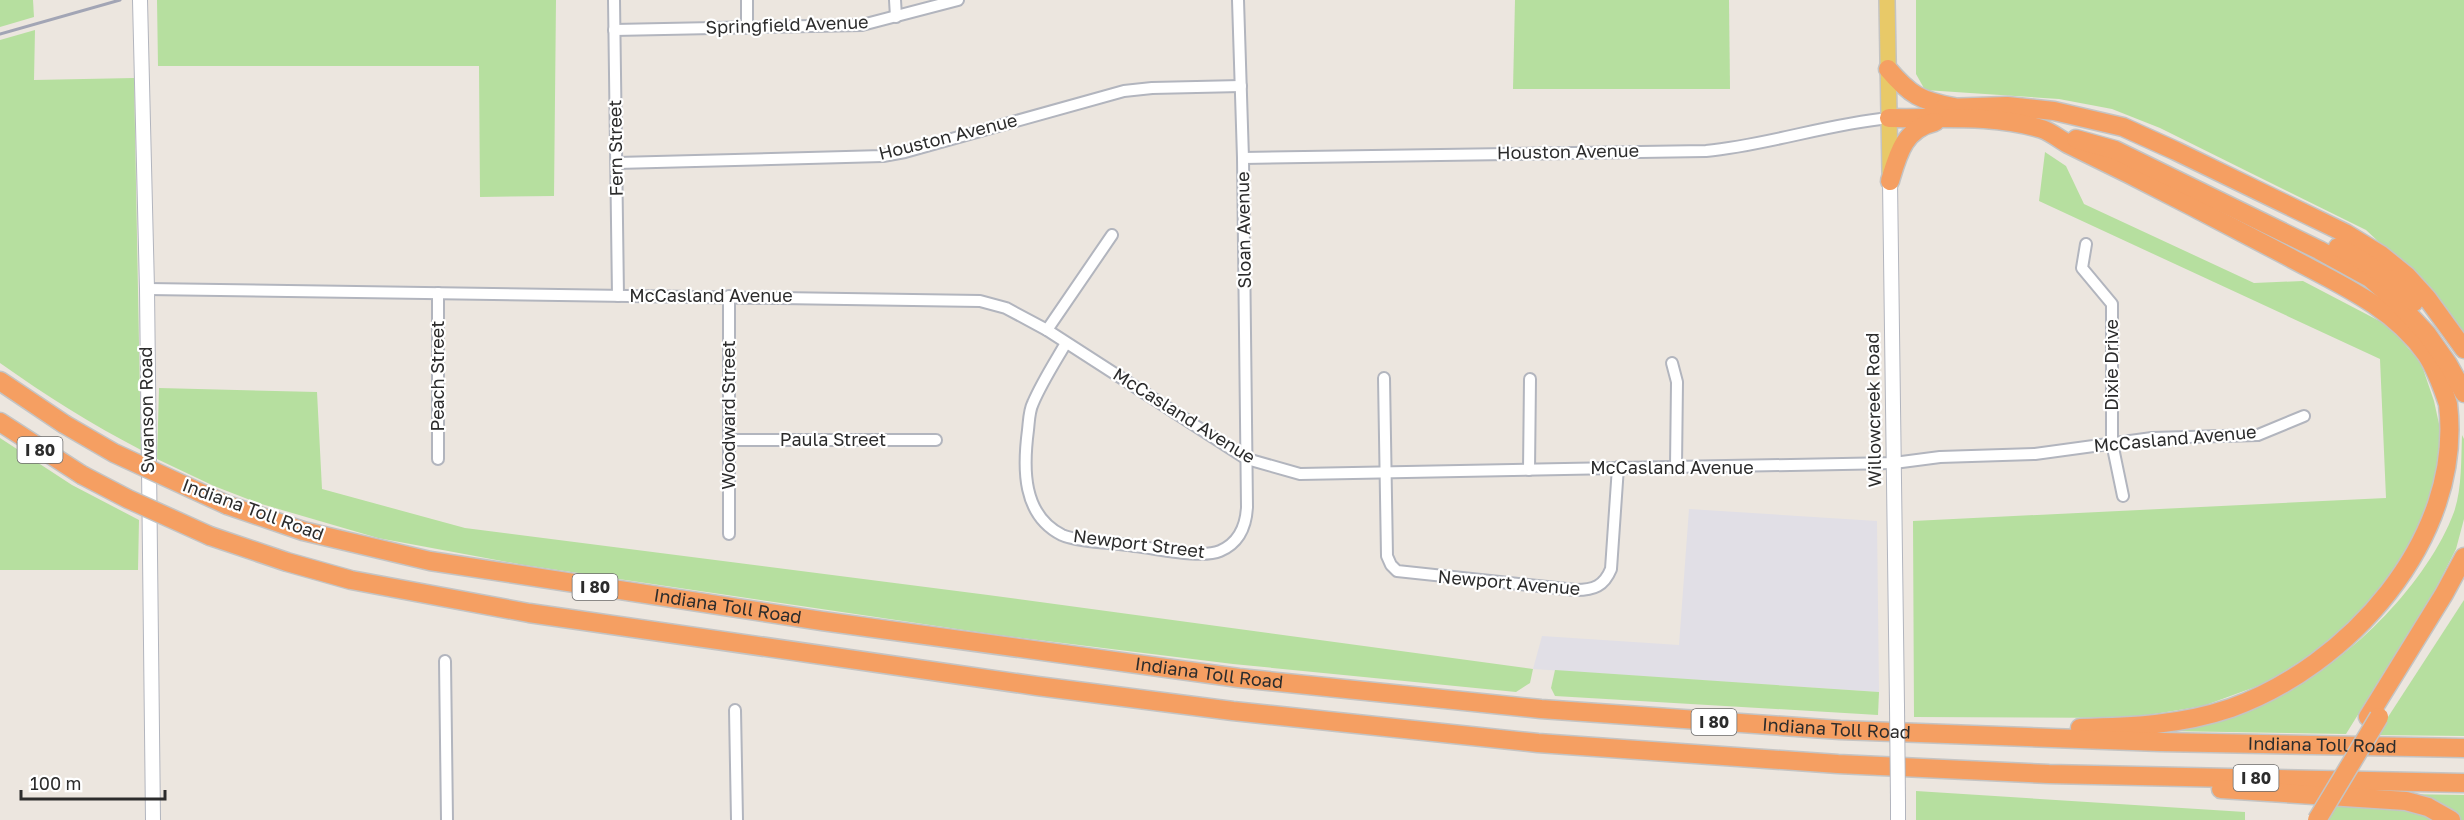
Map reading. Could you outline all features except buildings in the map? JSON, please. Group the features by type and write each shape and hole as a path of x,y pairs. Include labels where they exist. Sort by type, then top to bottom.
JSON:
{"highway":[{"path":"1888,69 1903,87 1915,96 1954,113 2006,120 2115,150 2319,250 2370,278 2396,301 2427,334 2448,364 2464,393"},
{"path":"1889,118 2030,108 2123,128 2176,150 2345,233 2381,255 2407,276 2427,298 2464,349"},
{"path":"1890,181 1900,148 1910,135 1918,128 1954,113"},
{"path":"2085,119 2124,145 2226,190 2368,262 2401,288 2423,312 2441,333 2464,372"},
{"path":"1994,737 2042,729 2174,723 2230,708 2273,691 2318,664 2355,637 2393,599 2415,573 2434,540 2448,512 2455,484 2457,452 2452,415 2440,379 2426,354 2399,322 2365,298 2045,130"},
{"name":"Indiana Toll Road","path":"0,381 64,424 134,463 227,505 313,533 430,561 811,620 1239,678 1541,709 1840,730 1994,737 2464,748"},
{"name":"Indiana Toll Road","path":"0,422 82,475 128,499 210,536 287,562 351,580 529,613 1037,686 1233,711 1538,743 1838,764 2049,774 2464,783"},
{"path":"2317,820 2464,558"},
{"path":"2306,820 2454,598 2464,578"},
{"path":"2049,774 2144,785 2406,801 2428,807 2451,820"}],"main road":[{"name":"Willowcreek Road","path":"1887,0 1890,181"}],"street":[{"name":"Swanson Road","path":"140,0 147,289 153,820"},
{"name":"Fern Street","path":"614,0 618,296"},
{"path":"747,0 747,28"},
{"path":"895,0 896,18"},
{"name":"Springfield Avenue","path":"614,30 862,26 958,0"},
{"name":"Sloan Avenue","path":"1238,0 1243,158 1247,459"},
{"name":"Houston Avenue","path":"617,163 883,156 905,152 1124,91 1152,88 1241,86"},
{"name":"Houston Avenue","path":"1243,158 1706,151 1742,148 1853,122 1889,118"},
{"name":"Willowcreek Road","path":"1890,181 1898,820"},
{"path":"1047,330 1112,235"},
{"name":"Dixie Drive","path":"2086,244 2082,268 2112,304 2112,443 2123,496"},
{"name":"McCasland Avenue","path":"147,289 980,300 1006,308 1047,330 1247,459 1300,474 1894,463 1940,457 2035,454 2152,438 2258,435 2304,416"},
{"name":"Peach Street","path":"438,293 438,459"},
{"name":"Woodward Street","path":"729,296 729,534"},
{"name":"Newport Street","path":"1066,343 1032,405 1024,455 1025,477 1030,500 1042,520 1063,535 1201,554 1217,552 1231,545 1246,520 1247,459"},
{"path":"1672,363 1677,381 1676,466"},
{"path":"1384,378 1384,474"},
{"path":"1529,470 1530,380"},
{"name":"Paula Street","path":"730,440 936,440"},
{"name":"Newport Avenue","path":"1384,474 1387,556 1391,566 1397,571 1587,590 1604,582 1611,569 1617,467"},
{"path":"444,661 447,820"},
{"path":"735,710 737,820"}],"shaded area":[{"path":"1689,509 1877,521 1879,692 1533,669 1542,636 1679,645"}],"green space":[{"path":"0,0 33,0 34,17 0,27"},
{"path":"157,0 556,0 554,196 480,197 479,66 158,66"},
{"path":"1515,0 1729,0 1730,89 1513,89"},
{"path":"1916,0 2464,0 2464,332 2411,272 2366,230 2160,128 2112,109 2059,99 1925,90 1916,74"},
{"path":"35,30 34,80 134,78 141,450 69,409 0,363 0,40"},
{"path":"2045,152 2066,166 2084,204 2254,283 2303,281 2389,326 2421,363 2434,401 2441,433 2438,469 2423,519 2400,565 2368,607 2327,644 2266,683 2203,706 2130,718 1914,717 1913,521 2386,498 2380,359 2039,201"},
{"path":"159,388 317,392 322,489 465,528 988,595 1533,669 1530,683 1516,692 1233,664 998,635 524,565 378,538 258,503 214,486 157,459"},
{"path":"2462,435 2464,439 2464,519 2456,549 2435,590 2346,734 2168,731 2242,709 2285,691 2336,660 2384,616 2407,591 2426,565 2442,539 2454,512 2460,484"},
{"path":"0,438 72,485 139,520 138,570 0,570"},
{"path":"2464,600 2464,736 2377,735 2388,717"},
{"path":"1555,670 1879,692 1878,715 1555,696 1551,688"},
{"path":"1916,791 2245,812 2245,820 1916,820"},
{"path":"2403,794 2464,795 2464,820 2439,806"},
{"path":"2336,804 2403,808 2435,820 2327,820"}],"railway":[{"path":"0,34 120,0"}]}
